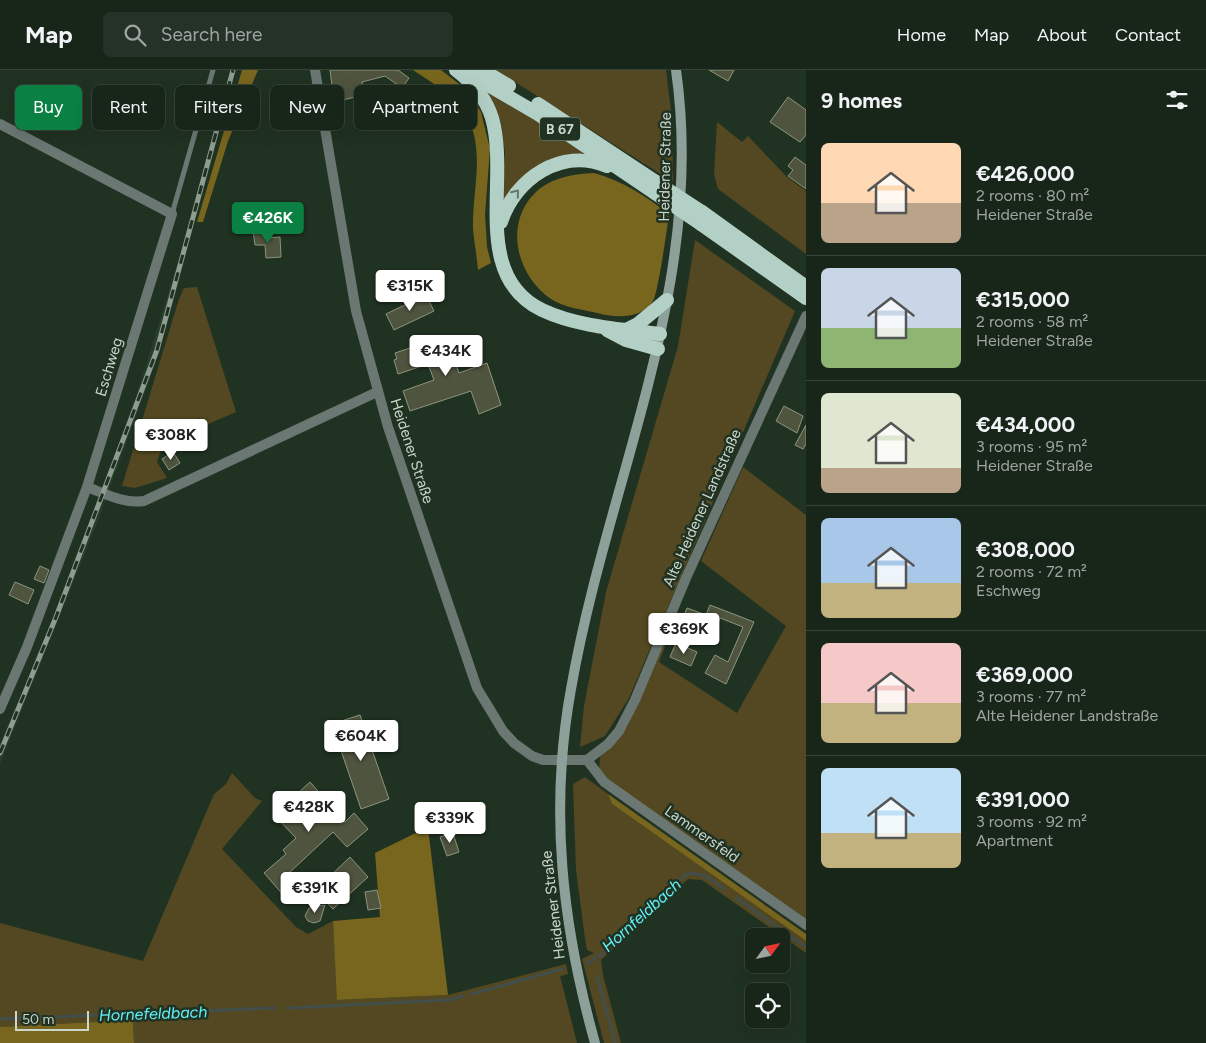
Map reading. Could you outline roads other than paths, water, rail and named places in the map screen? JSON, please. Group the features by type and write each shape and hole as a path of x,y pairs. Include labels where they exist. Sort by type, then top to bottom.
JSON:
{"highway":[{"path":"456,70 472,84 492,117 498,180 496,237 505,273 524,300 555,316 598,326 660,334"},
{"name":"B 67","path":"463,70 538,114 702,218 800,286 806,298"},
{"name":"B 67","path":"482,70 567,121 656,188"},
{"path":"496,237 507,206 517,191 534,174 566,162 587,161 602,164 656,188"},
{"path":"626,330 638,324 667,300"},
{"path":"598,326 626,340 658,349"}],"main road":[{"name":"Heidener Straße","path":"595,1043 575,966 566,913 560,828 562,761 570,691 596,572 658,349 680,224 683,173 681,107 676,70"}],"street":[{"name":"Heidener Straße","path":"315,70 356,311 377,392 477,688 494,718 519,747 532,756 543,760 562,761"},
{"path":"0,124 172,214"},
{"name":"Eschweg","path":"0,710 27,647 87,487 172,214"},
{"name":"Alte Heidener Landstraße","path":"587,760 608,744 628,716 686,578 806,316"},
{"path":"87,487 121,499 134,502 144,501 377,392"},
{"path":"562,761 587,760"},
{"name":"Lammersfeld","path":"587,760 604,782 806,925"}],"lane":[{"path":"172,214 213,70"}],"waterway":[{"name":"Hornfeldbach","path":"587,964 600,955 687,874 702,875 723,889"},
{"name":"Hornfeldbach","path":"736,898 806,947"},
{"name":"Hornfeldbach","path":"472,994 562,969"},
{"path":"597,976 615,1043"},
{"name":"Hornefeldbach","path":"288,1008 449,1000 463,996"},
{"name":"Hornefeldbach","path":"0,1019 275,1008"}],"railway":[{"path":"0,753 56,617 157,350 233,70"}]}
